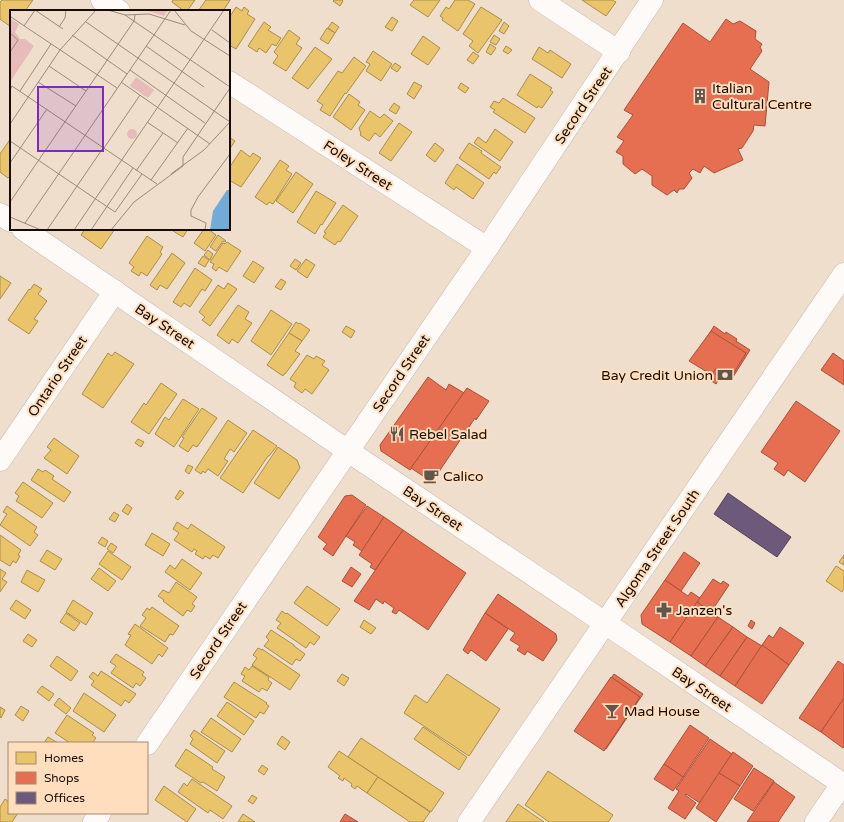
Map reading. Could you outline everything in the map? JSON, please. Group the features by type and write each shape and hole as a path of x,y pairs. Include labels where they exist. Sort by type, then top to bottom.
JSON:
{"street":[{"path":"102,0 118,10"},
{"path":"540,0 619,52"},
{"name":"Secord Street","path":"148,743 487,248 619,52 652,0"},
{"name":"Foley Street","path":"230,83 487,248"},
{"path":"0,214 10,220"},
{"name":"Bay Street","path":"24,230 843,785"},
{"name":"Algoma Street South","path":"469,822 844,274"},
{"name":"Ontario Street","path":"0,460 115,291"},
{"path":"816,822 843,785"}],"building: Homes":[{"path":"2,0 33,0 26,10 10,10 10,26 0,19 0,2"},
{"path":"173,0 195,0 188,10 183,10 172,2"},
{"path":"206,0 230,0 224,10 199,10"},
{"path":"414,0 440,0 428,17 410,5"},
{"path":"455,0 468,0 475,4 458,31 442,20 443,18 440,16 446,7 449,9"},
{"path":"582,0 612,0 616,2 606,16"},
{"path":"333,1 343,1 340,6"},
{"path":"236,7 242,11 244,7 249,11 247,14 255,19 236,49 230,46 230,16"},
{"path":"481,7 502,20 478,53 469,46 473,41 463,34"},
{"path":"392,17 398,21 392,31 385,27"},
{"path":"264,22 271,27 268,30 281,38 276,46 272,44 266,53 259,48 257,52 248,46"},
{"path":"332,22 339,27 335,33 328,28"},
{"path":"504,22 509,26 504,34 499,31"},
{"path":"327,28 335,33 328,44 320,39"},
{"path":"289,30 300,38 296,44 302,48 286,71 273,63 278,56 274,52"},
{"path":"494,35 500,39 496,45 490,42"},
{"path":"423,36 440,48 428,65 411,54"},
{"path":"490,44 496,48 491,55 486,52"},
{"path":"506,46 512,50 508,54 503,51"},
{"path":"315,47 332,59 308,89 292,78"},
{"path":"539,47 548,53 550,50 571,64 562,78 532,59"},
{"path":"373,51 392,64 381,81 366,71 370,64 366,62"},
{"path":"473,52 479,56 473,64 467,60"},
{"path":"354,57 366,66 346,94 345,93 330,116 320,110 323,105 317,101 338,71 342,73"},
{"path":"395,63 401,67 397,72 391,68"},
{"path":"530,74 552,88 550,90 553,92 542,108 538,106 537,108 517,95"},
{"path":"414,82 422,86 414,99 407,94"},
{"path":"461,83 469,88 465,93 458,88"},
{"path":"349,94 360,102 358,105 365,110 351,130 333,117"},
{"path":"503,98 535,118 525,133 493,112 495,110 490,107 494,101 499,103"},
{"path":"394,103 400,107 396,114 389,110"},
{"path":"370,111 380,118 384,114 393,121 380,137 375,133 369,141 360,135 359,128"},
{"path":"399,123 412,132 391,161 379,153"},
{"path":"495,129 513,142 500,161 474,143 478,137 486,143"},
{"path":"230,138 235,141 230,148"},
{"path":"10,139 10,176 8,178 0,172 0,154"},
{"path":"435,143 444,150 435,162 426,155"},
{"path":"469,143 482,151 481,153 501,167 496,174 494,172 489,179 459,158"},
{"path":"241,150 250,157 253,153 261,158 241,187 230,181 230,166"},
{"path":"280,160 289,166 286,170 292,174 273,204 269,202 267,205 255,197"},
{"path":"457,164 484,183 473,199 456,187 454,190 445,183"},
{"path":"296,172 313,184 293,213 276,201"},
{"path":"316,191 336,203 315,234 297,222"},
{"path":"343,205 358,216 340,242 338,241 335,245 323,237 326,233 324,232"},
{"path":"84,230 114,230 101,249 81,235"},
{"path":"174,230 187,230 183,237"},
{"path":"203,230 209,230 216,235 205,251 194,243"},
{"path":"218,235 226,241 223,241 216,251 210,247"},
{"path":"147,236 163,247 160,252 162,254 147,276 141,272 139,276 131,271 134,267 129,263"},
{"path":"227,242 241,251 227,272 219,267 216,271 212,268 214,264 210,262 223,243 225,244"},
{"path":"208,250 213,254 210,260 204,255"},
{"path":"172,253 185,263 167,289 160,285 157,290 150,285"},
{"path":"203,256 209,260 205,267 198,263"},
{"path":"295,259 301,263 296,270 290,266"},
{"path":"306,259 315,265 307,278 297,271"},
{"path":"253,261 264,268 254,283 243,276"},
{"path":"195,268 212,280 205,291 202,289 190,307 184,303 181,307 173,302"},
{"path":"0,276 11,283 0,299"},
{"path":"281,279 286,282 281,290 275,287"},
{"path":"228,283 237,289 210,326 202,320 205,317 199,312 218,285 224,289"},
{"path":"34,284 42,289 38,294 47,301 34,319 38,321 29,334 8,320"},
{"path":"238,305 249,312 245,319 252,323 238,343 232,339 229,344 217,335"},
{"path":"271,310 292,324 271,355 251,341"},
{"path":"296,322 310,330 302,341 289,333"},
{"path":"346,326 355,331 351,338 342,332"},
{"path":"289,333 302,341 295,351 300,354 283,376 267,365"},
{"path":"115,352 134,364 103,408 82,394 108,353 112,356"},
{"path":"307,355 314,359 316,356 325,361 322,365 329,370 312,394 305,389 302,393 294,387 296,383 290,379"},
{"path":"161,383 177,394 149,434 131,422 144,403 146,405"},
{"path":"183,399 199,409 174,447 155,434 165,417 169,420"},
{"path":"202,408 217,418 197,447 193,445 188,452 179,446 184,438 182,437"},
{"path":"228,420 247,433 234,452 230,449 224,459 228,461 218,476 208,469 205,473 203,471 201,474 195,470"},
{"path":"253,430 277,446 268,456 243,493 220,478"},
{"path":"54,438 79,456 67,474 44,458 51,450 47,447"},
{"path":"138,439 144,442 141,447 135,443"},
{"path":"278,447 297,460 300,468 279,499 254,483"},
{"path":"188,465 193,467 189,474 185,471"},
{"path":"38,469 43,472 45,470 54,476 52,479 71,492 64,502 31,480"},
{"path":"23,482 53,503 42,518 16,501 19,496 15,493"},
{"path":"180,490 184,493 178,500 175,498"},
{"path":"127,504 132,508 128,515 122,511"},
{"path":"7,506 37,527 34,532 38,535 30,546 0,525 7,514 3,512"},
{"path":"114,512 119,515 115,522 109,519"},
{"path":"177,522 188,529 191,524 225,547 218,558 213,555 210,559 205,556 203,559 195,554 197,551 194,549 192,552 174,540 179,533 173,529"},
{"path":"152,533 170,544 163,556 145,545"},
{"path":"0,535 21,550 18,555 20,556 16,563 13,561 10,566 0,560"},
{"path":"102,537 108,541 105,547 98,543"},
{"path":"111,543 117,547 113,553 107,549"},
{"path":"47,550 62,559 55,570 40,561"},
{"path":"108,551 131,567 122,580 99,564"},
{"path":"844,555 844,565 839,562"},
{"path":"182,559 202,573 190,590 165,572 170,565 175,569"},
{"path":"836,566 844,571 844,589 842,592 826,581"},
{"path":"99,568 116,581 108,591 91,579"},
{"path":"0,569 6,573 2,579 7,582 0,592"},
{"path":"27,570 45,580 38,592 21,582"},
{"path":"176,582 197,597 192,604 195,606 191,612 187,610 183,616 158,596 163,590 169,593"},
{"path":"307,586 340,609 327,626 294,603"},
{"path":"16,600 31,610 25,619 10,609"},
{"path":"73,600 93,613 86,625 66,612"},
{"path":"152,607 179,626 173,635 170,634 165,642 140,626 146,618 142,615 147,608 150,610"},
{"path":"282,611 320,637 314,645 310,642 306,648 277,628 281,623 276,620"},
{"path":"66,613 80,623 74,631 60,622"},
{"path":"364,620 376,628 371,634 360,627"},
{"path":"135,624 168,648 162,657 159,654 152,664 125,645 131,635 128,634"},
{"path":"271,630 305,654 300,661 296,659 292,665 264,646 269,640 266,637"},
{"path":"28,634 37,640 32,647 23,641"},
{"path":"258,648 262,649 300,675 290,690 252,665 257,658 253,655"},
{"path":"116,654 144,672 142,675 146,678 140,686 136,683 133,688 111,673 116,666 110,662"},
{"path":"57,656 78,671 71,681 50,666"},
{"path":"252,666 269,677 268,680 272,683 267,691 262,688 259,692 242,681 245,676 241,674 245,667 249,670"},
{"path":"101,671 136,694 129,703 125,700 121,706 91,685 94,681 89,677 93,672 98,676"},
{"path":"342,674 349,678 344,686 337,681"},
{"path":"447,674 500,709 469,756 404,713 415,695 427,703"},
{"path":"234,682 267,703 266,704 269,706 264,714 260,712 256,718 224,697"},
{"path":"42,686 54,694 49,701 37,692"},
{"path":"84,693 116,715 104,732 73,711"},
{"path":"59,698 71,708 66,714 54,705"},
{"path":"227,702 254,721 244,735 217,716"},
{"path":"21,706 29,711 23,721 15,715"},
{"path":"0,707 5,710 1,718 0,717"},
{"path":"67,715 94,733 92,735 96,738 93,742 68,742 55,733"},
{"path":"211,718 241,739 232,752 201,732"},
{"path":"423,727 467,757 459,770 414,739"},
{"path":"194,730 225,751 217,763 190,744 193,739 190,736"},
{"path":"282,736 290,742 285,750 277,744"},
{"path":"48,737 56,742 45,742"},
{"path":"361,738 444,793 431,812 348,757"},
{"path":"186,749 225,777 217,791 203,782 201,783 175,766"},
{"path":"339,751 378,777 367,793 357,786 355,789 351,786 352,784 344,778 343,781 338,778 340,776 328,767"},
{"path":"262,765 268,769 264,775 258,771"},
{"path":"548,771 613,815 608,822 549,822 525,805"},
{"path":"378,777 430,812 423,822 410,822 367,793"},
{"path":"192,779 232,806 223,819 210,810 208,813 178,792 184,783 187,786"},
{"path":"164,786 196,809 187,822 155,800"},
{"path":"252,795 257,798 253,804 248,801"},
{"path":"5,799 8,801 8,814 17,814 12,822 0,822 0,807"},
{"path":"518,804 544,822 506,822"},
{"path":"243,814 255,822 238,822"}],"building: Shops":[{"name":"Italian Cultural Centre","path":"726,19 733,24 740,21 756,31 755,39 762,44 760,47 762,51 750,69 769,82 765,126 754,125 753,131 742,148 738,149 743,160 714,173 704,166 700,173 693,169 689,173 692,178 684,189 679,189 677,193 674,190 667,195 652,185 652,176 642,169 635,174 623,164 623,156 616,152 624,141 617,137 633,115 624,110 683,23 710,42"},
{"path":"714,326 725,334 726,332 737,339 736,341 750,350 733,377 720,366 715,374 720,377 716,384 704,376 708,370 692,360 699,350 702,352 707,344 704,342"},
{"path":"711,331 746,353 732,376 716,368 712,375 689,361"},
{"path":"833,353 844,361 844,385 821,370"},
{"path":"428,377 446,390 449,384 464,393 410,470 381,451 380,445"},
{"path":"467,388 489,401 476,420 475,418 432,482 411,468"},
{"path":"796,401 840,431 805,482 788,470 784,476 774,469 778,463 761,452"},
{"path":"352,495 366,505 333,556 323,549 327,544 318,537 345,496"},
{"path":"367,506 384,517 362,551 353,545 355,542 346,536"},
{"path":"384,517 403,530 375,570 370,567 372,564 359,555"},
{"path":"403,530 466,573 428,630 399,610 396,614 392,612 394,608 384,601 383,604 376,599 369,610 354,601"},
{"path":"684,552 700,563 681,591 665,580"},
{"path":"351,567 361,574 352,587 342,581"},
{"path":"713,579 721,584 723,581 729,585 711,612 697,602"},
{"path":"665,580 688,596 691,592 700,598 670,642 642,624 641,615"},
{"path":"498,594 556,634 557,640 543,661 527,651 525,655 517,650 520,646 510,640 515,633 485,613"},
{"path":"697,602 718,617 691,656 670,642"},
{"path":"485,613 508,629 486,661 471,650 468,654 463,650"},
{"path":"718,617 733,627 705,666 691,656"},
{"path":"751,620 755,623 752,629 748,626"},
{"path":"733,627 747,637 720,676 705,666"},
{"path":"780,627 804,643 789,665 762,645 769,635 773,638"},
{"path":"747,637 762,646 735,686 720,676"},
{"path":"762,645 789,665 762,704 735,686"},
{"path":"838,661 844,665 844,698 821,732 799,718"},
{"path":"614,674 643,694 606,749 577,729"},
{"path":"611,677 640,697 604,751 574,731"},
{"path":"844,698 844,746 843,748 821,732"},
{"path":"690,725 709,738 683,777 664,764"},
{"path":"710,739 732,754 700,803 686,794 685,795 696,803 685,819 668,808 679,791 676,789"},
{"path":"733,752 753,766 740,786 719,773"},
{"path":"664,764 683,777 673,791 654,779"},
{"path":"754,768 774,781 753,811 734,799"},
{"path":"719,773 740,786 716,822 696,808"},
{"path":"774,782 795,797 778,822 747,822"},
{"path":"345,814 358,822 340,822"}],"building: Offices":[{"path":"728,493 791,537 777,557 714,514"}],"place":[{"name":"Italian Cultural Centre","path":"700,96"},
{"name":"Bay Credit Union","path":"725,375"},
{"name":"Rebel Salad","path":"397,434"},
{"name":"Calico","path":"431,476"},
{"name":"Janzen's","path":"664,610"},
{"name":"Mad House","path":"612,711"}]}
